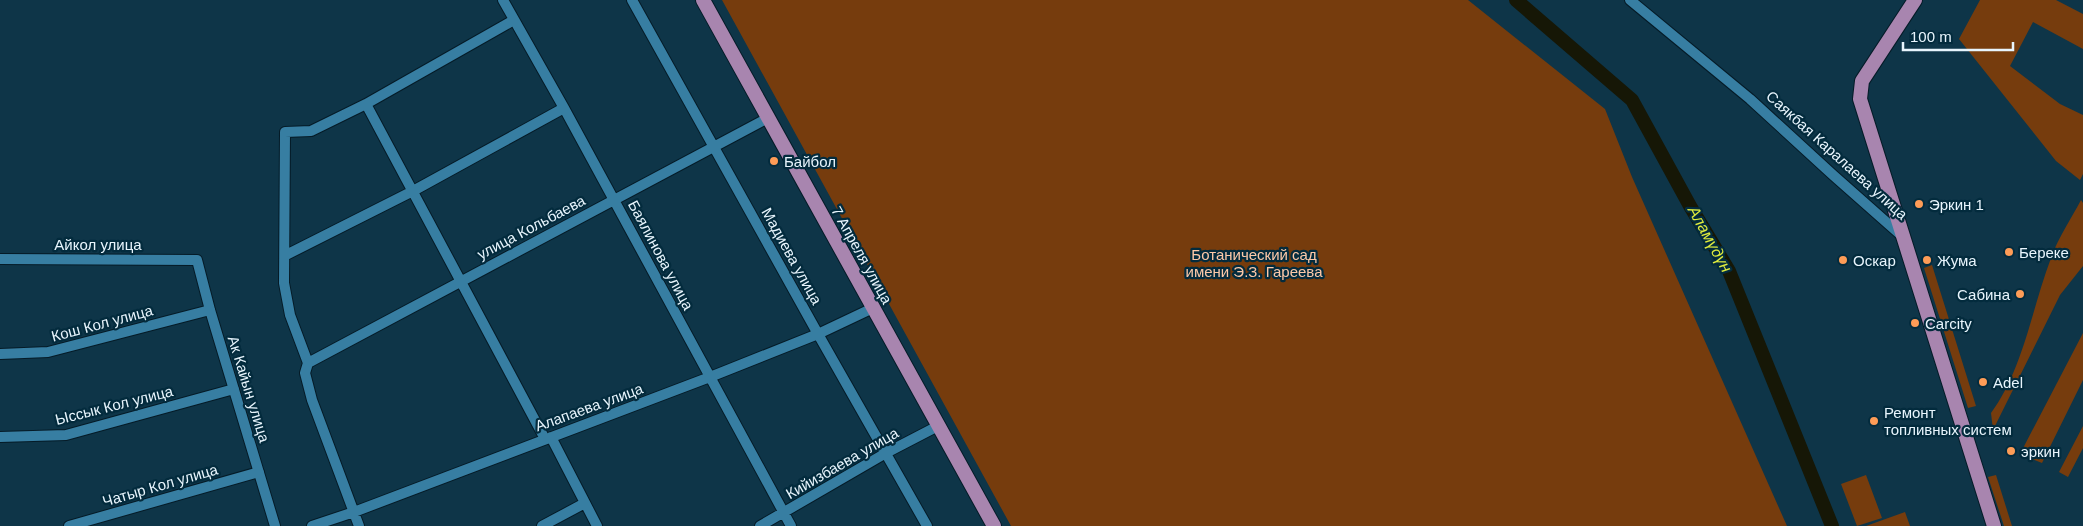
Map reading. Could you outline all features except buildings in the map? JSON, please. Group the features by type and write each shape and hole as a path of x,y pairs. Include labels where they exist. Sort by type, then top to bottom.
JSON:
{"main road":[{"name":"7 Апреля улица","path":"703,0 994,526"},
{"path":"1902,236 1867,127 1859,92 1862,82 1915,0"},
{"name":"Саякбая Каралаева улица","path":"1902,236 1994,526"}],"street":[{"name":"Баялинова улица","path":"503,0 564,108 791,526"},
{"name":"Мадиева улица","path":"632,0 927,526"},
{"name":"Саякбая Каралаева улица","path":"1630,0 1750,98 1839,181 1902,236"},
{"path":"359,526 312,400 305,372 308,362 290,315 284,283 286,255 285,132 311,131 366,104 514,20"},
{"path":"366,104 461,281 597,526"},
{"path":"286,255 413,191 564,108"},
{"name":"улица Кольбаева","path":"308,362 768,118"},
{"name":"Айкол улица","path":"0,259 197,260"},
{"name":"Ак Кайын улица","path":"197,260 210,310 275,526"},
{"name":"Алапаева улица","path":"312,526 354,512 710,377 818,334 872,308"},
{"name":"Кош Кол улица","path":"0,354 48,352 210,310"},
{"name":"Ыссык Кол улица","path":"0,437 66,435 234,389"},
{"name":"Кийизбаева улица","path":"760,526 886,453 938,426"},
{"name":"Чатыр Кол улица","path":"69,526 259,472"},
{"path":"542,526 585,503"}],"green space":[{"name":"Ботанический сад имени Э.З. Гареева","path":"722,0 1468,0 1605,109 1632,177 1787,526 1011,526"},
{"path":"1980,0 2056,0 2083,14 2083,49 2033,22 2010,66 2060,104 2083,115 2083,174 2080,180 2056,161 1959,39"},
{"path":"2081,200 2083,203 2083,266 2060,295 1993,430 1991,413 2002,396 2019,358 2054,251"},
{"path":"1932,265 1976,406 1968,408 1924,268"},
{"path":"2083,333 2083,380 2042,463 2020,454"},
{"path":"2083,426 2083,448 2068,477 2059,472"},
{"path":"1866,475 1882,518 1857,526 1841,484"},
{"path":"1996,475 2012,526 2004,526 1988,477"},
{"path":"1905,512 1910,526 1866,526"}],"waterway":[{"name":"Аламүдүн","path":"1516,0 1632,100 1690,206 1729,271 1832,526"}],"place":[{"name":"Байбол","path":"774,161"},
{"name":"Эркин 1","path":"1919,204"},
{"name":"Береке","path":"2009,252"},
{"name":"Оскар","path":"1843,260"},
{"name":"Жума","path":"1927,260"},
{"name":"Сабина","path":"2020,294"},
{"name":"Carcity","path":"1915,323"},
{"name":"Adel","path":"1983,382"},
{"name":"Ремонт топливных систем","path":"1874,421"},
{"name":"эркин","path":"2011,451"}]}
